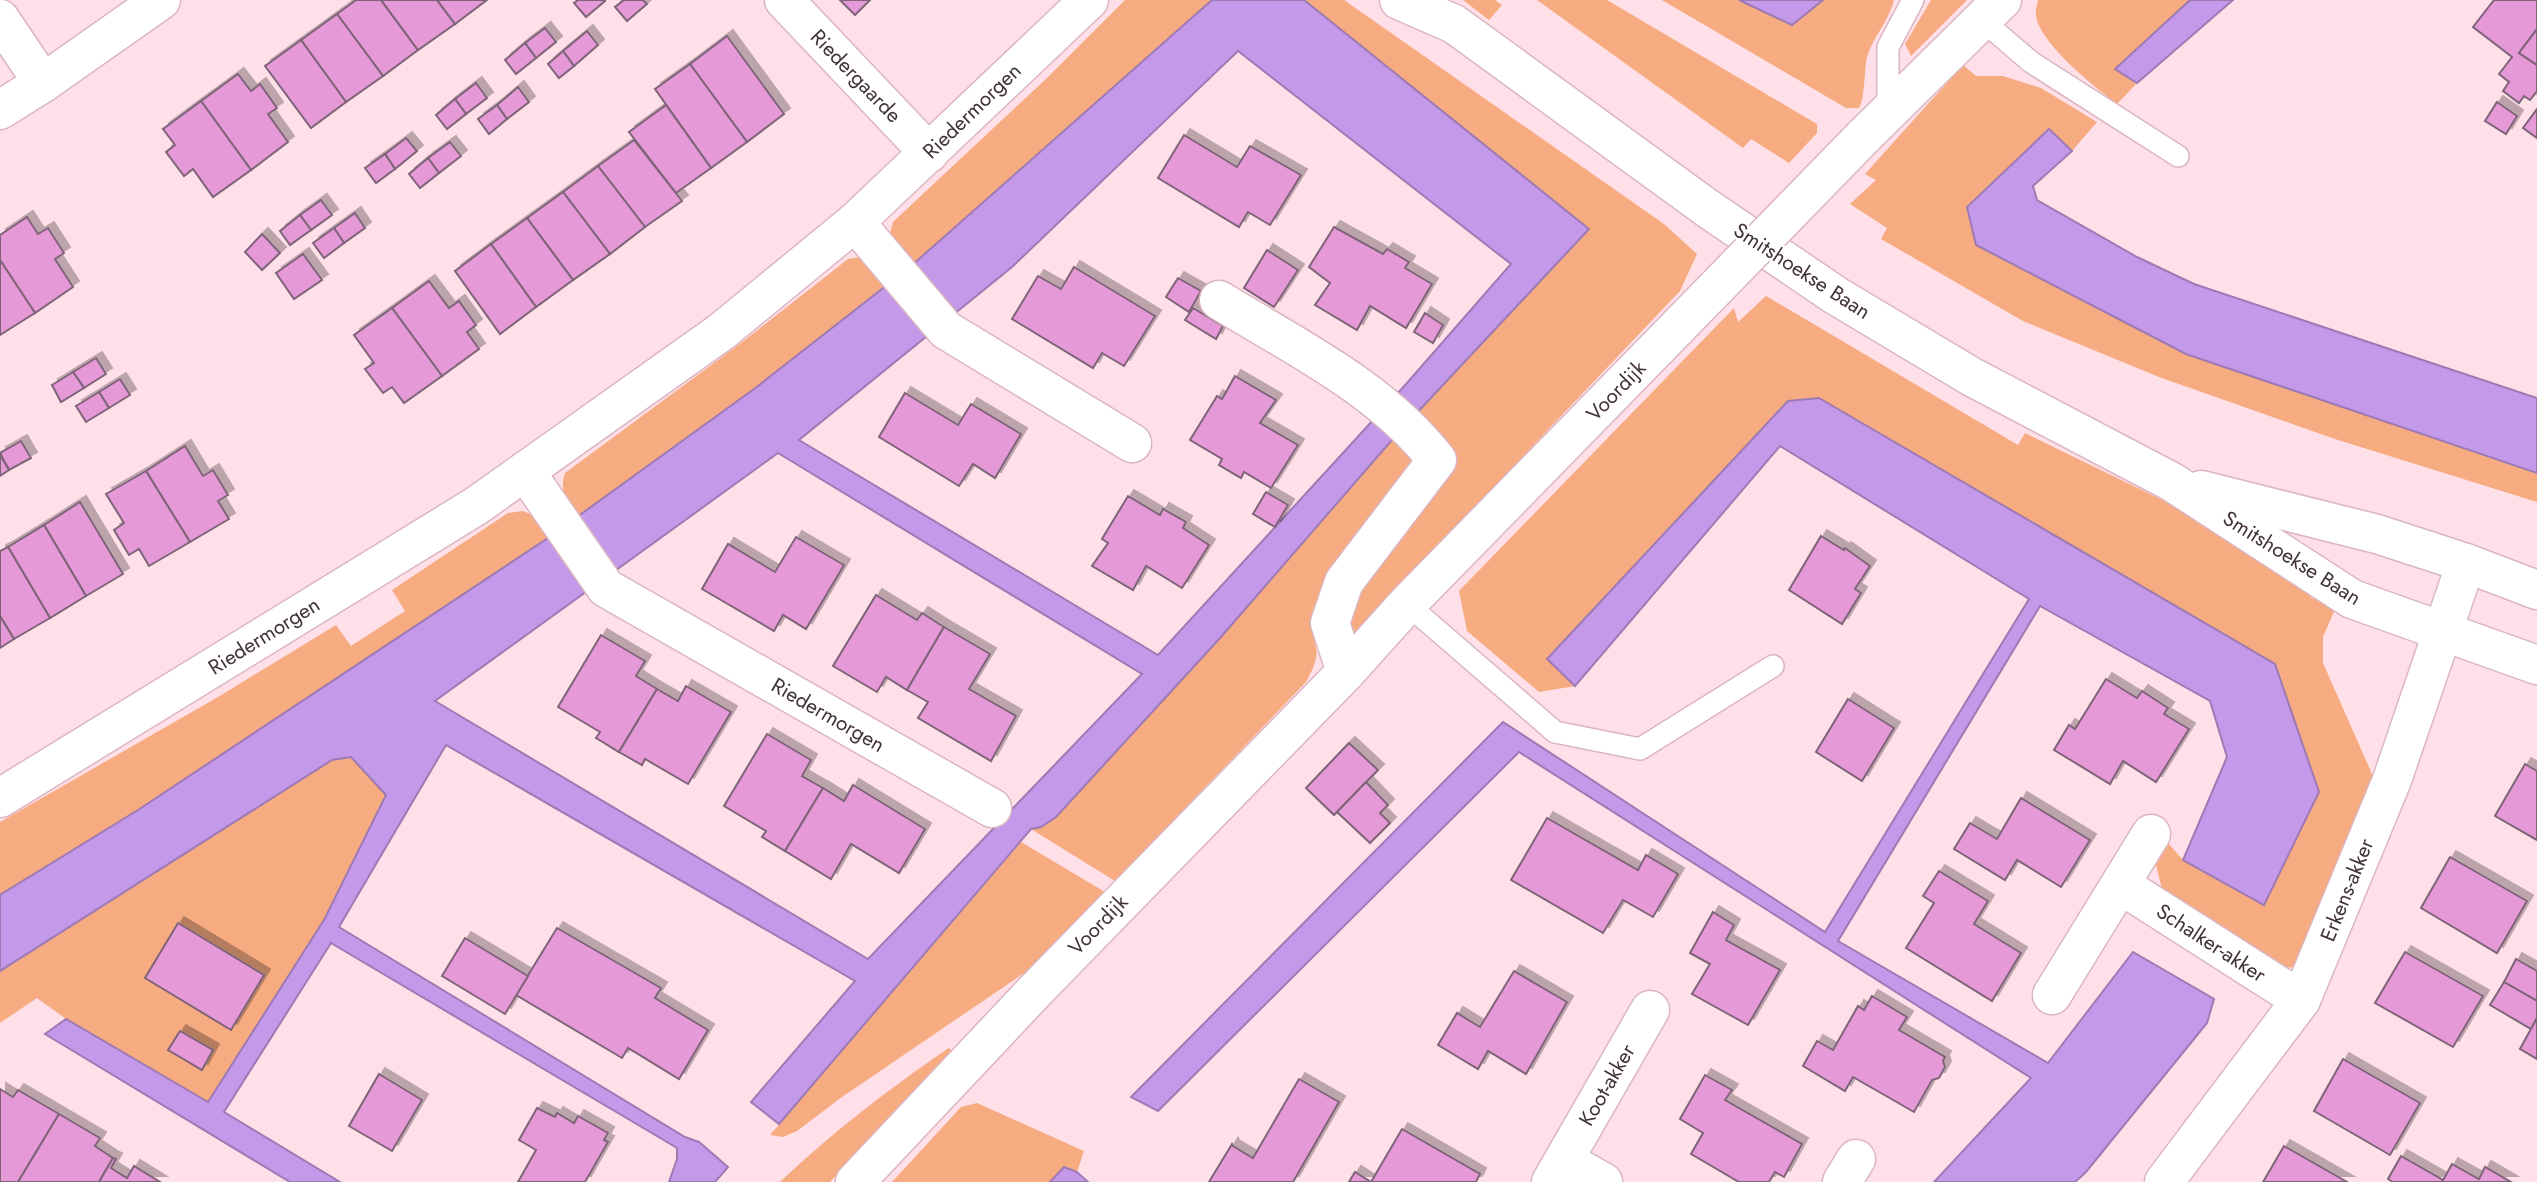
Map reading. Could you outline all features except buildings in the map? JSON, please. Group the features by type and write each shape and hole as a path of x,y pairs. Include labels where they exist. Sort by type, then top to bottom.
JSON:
{"street":[{"path":"0,110 161,0"},
{"name":"Riedergaarde","path":"783,0 929,153"},
{"name":"Riedermorgen","path":"0,798 476,506 721,332 855,222 1089,0"},
{"name":"Smitshoekse Baan","path":"1399,0 1446,12 1707,208 1835,296 1972,377 2172,482 2352,599 2537,665"},
{"name":"Voordijk","path":"855,1182 1070,954 1346,672 1407,604 1875,125 1992,10"},
{"path":"0,19 43,83"},
{"path":"855,222 946,330 1132,443"},
{"path":"1219,300 1362,388 1416,433 1437,460 1344,582 1330,623 1346,672"},
{"name":"Riedermorgen","path":"525,471 547,507 606,588 992,808"},
{"name":"Smitshoekse Baan","path":"2172,482 2377,534 2537,590"},
{"name":"Erkens-akker","path":"2164,1182 2301,1000 2392,780 2466,563"},
{"path":"2052,995 2151,834"},
{"name":"Schalker-akker","path":"2121,885 2301,1000"},
{"name":"Koot-akker","path":"1603,1182 1558,1171 1650,1010"}],"lane":[{"path":"1875,125 1888,47 1913,0"},
{"path":"1992,10 2031,61 2178,156"},
{"path":"1407,604 1555,732 1640,749 1773,666"}],"shaded area":[{"path":"1125,0 1212,0 910,267 889,237 893,222 1047,78"},
{"path":"1212,0 1304,0 1589,229 1398,433 1220,638 1056,817 1041,827 1031,829 779,1124 751,1102 855,981 446,745 339,927 685,1137 699,1142 728,1167 715,1182 669,1182 677,1159 677,1148 331,943 224,1112 340,1182 290,1182 45,1034 66,1019 208,1102 324,920 386,795 351,757 332,760 0,971 0,895 138,810 548,538 754,389 910,267","holes":["1238,51 1511,264 1407,383 1158,655 799,440 1012,267","778,453 1142,674 868,959 435,701"]},
{"path":"1304,0 1344,0 1664,224 1697,254 1680,291 1351,637 1347,619 1366,579 1449,474 1416,415 1589,229"},
{"path":"1463,0 1495,0 1502,5 1489,20"},
{"path":"1537,0 1607,0 1817,124 1817,133 1789,163 1751,139 1743,148"},
{"path":"1662,0 1739,0 1791,24 1823,0 1894,0 1867,57 1861,104 1859,108 1846,108"},
{"path":"1739,0 1823,0 1792,25"},
{"path":"1931,0 1967,0 1911,56 1905,44"},
{"path":"2038,0 2190,0 2116,68 2137,83 2117,104 2070,64 2048,40 2036,16"},
{"path":"2190,0 2233,0 2137,83 2115,69"},
{"path":"1963,65 1976,76 2003,76 2041,88 2097,122 2072,151 2048,130 1967,206 1976,245 2186,354 2537,473 2537,502 2335,439 2159,377 2023,321 1881,239 1887,228 1850,204 1876,180 1865,174"},
{"path":"2049,129 2072,151 2033,186 2037,200 2137,257 2194,284 2537,398 2537,473 2186,354 1976,245 1967,207"},
{"path":"861,257 889,283 754,389 578,516 567,501 563,486 565,473 741,343 848,259"},
{"path":"1766,296 2018,445 2025,433 2240,538 2268,557 2312,598 2336,607 2323,637 2323,663 2376,783 2296,967 2267,969 2165,901 2156,865 2168,843 2183,860 2275,664 1819,398 1547,658 1575,686 1539,692 1467,631 1459,591 1734,308 1738,322"},
{"path":"1819,398 2275,664 2319,792 2264,905 2183,860 2227,757 2210,701 2040,606 1838,941 2048,1063 2133,952 2214,999 2207,1023 2086,1172 2075,1182 1934,1182 2031,1078 1519,752 1158,1111 1131,1097 1503,722 1825,932 2029,599 1780,446 1575,686 1547,659 1788,401"},
{"path":"1398,433 1420,461 1320,594 1312,615 1315,661 1306,682 1115,881 1031,829 1041,827 1056,817 1220,638"},
{"path":"523,511 536,517 548,538 138,810 0,895 0,822 218,697 336,625 351,646 405,611 392,590 508,513"},
{"path":"351,757 386,794 324,920 208,1102 66,1019 37,998 0,1023 0,971 332,760"},
{"path":"1021,842 1105,892 1033,967 842,1097 797,1131 783,1137 770,1135"},
{"path":"949,1048 953,1052 830,1182 780,1182 820,1145 904,1079"},
{"path":"977,1103 1084,1151 1077,1172 1064,1167 1050,1182 892,1182 961,1107"},
{"path":"1064,1167 1077,1172 1088,1182 1050,1182"}]}
